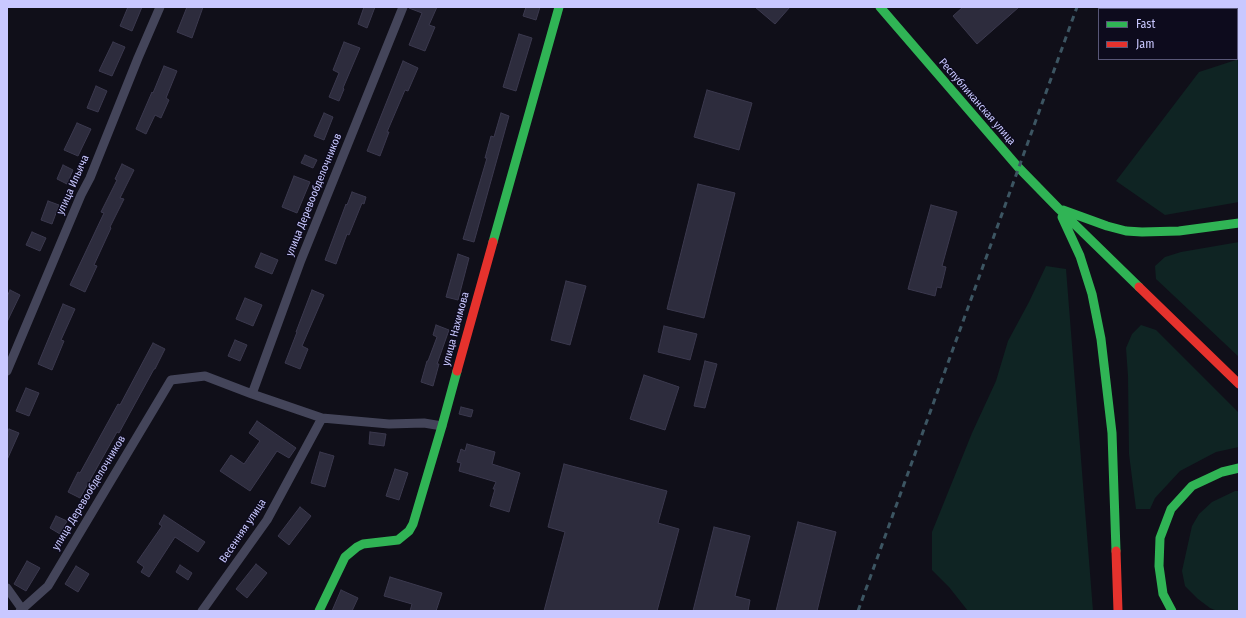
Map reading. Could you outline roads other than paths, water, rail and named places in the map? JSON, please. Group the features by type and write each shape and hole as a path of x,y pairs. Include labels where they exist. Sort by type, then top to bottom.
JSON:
{"main road":[{"name":"улица Нахимова","path":"319,611 345,557 363,544 398,540 409,531 412,524 442,426 559,7"},
{"name":"Республиканская улица","path":"880,7 1018,167 1059,209 1239,384"},
{"path":"1059,209 1107,226 1142,232 1179,231 1239,223"},
{"path":"1059,209 1080,256 1092,294 1101,339 1112,434 1118,611"},
{"path":"1172,611 1163,594 1159,566 1160,538 1171,509 1192,486 1222,472 1239,468"}],"street":[{"name":"улица Ильича","path":"7,371 90,178 160,7"},
{"name":"улица Деревообделочников","path":"21,610 48,586 171,380 205,376 252,394 301,260 403,7"},
{"path":"252,394 322,418 389,424 424,423 442,426"},
{"name":"Весенняя улица","path":"202,611 267,520 322,418"},
{"path":"7,588 21,610"}],"railway":[{"path":"858,611 1077,7"}]}
